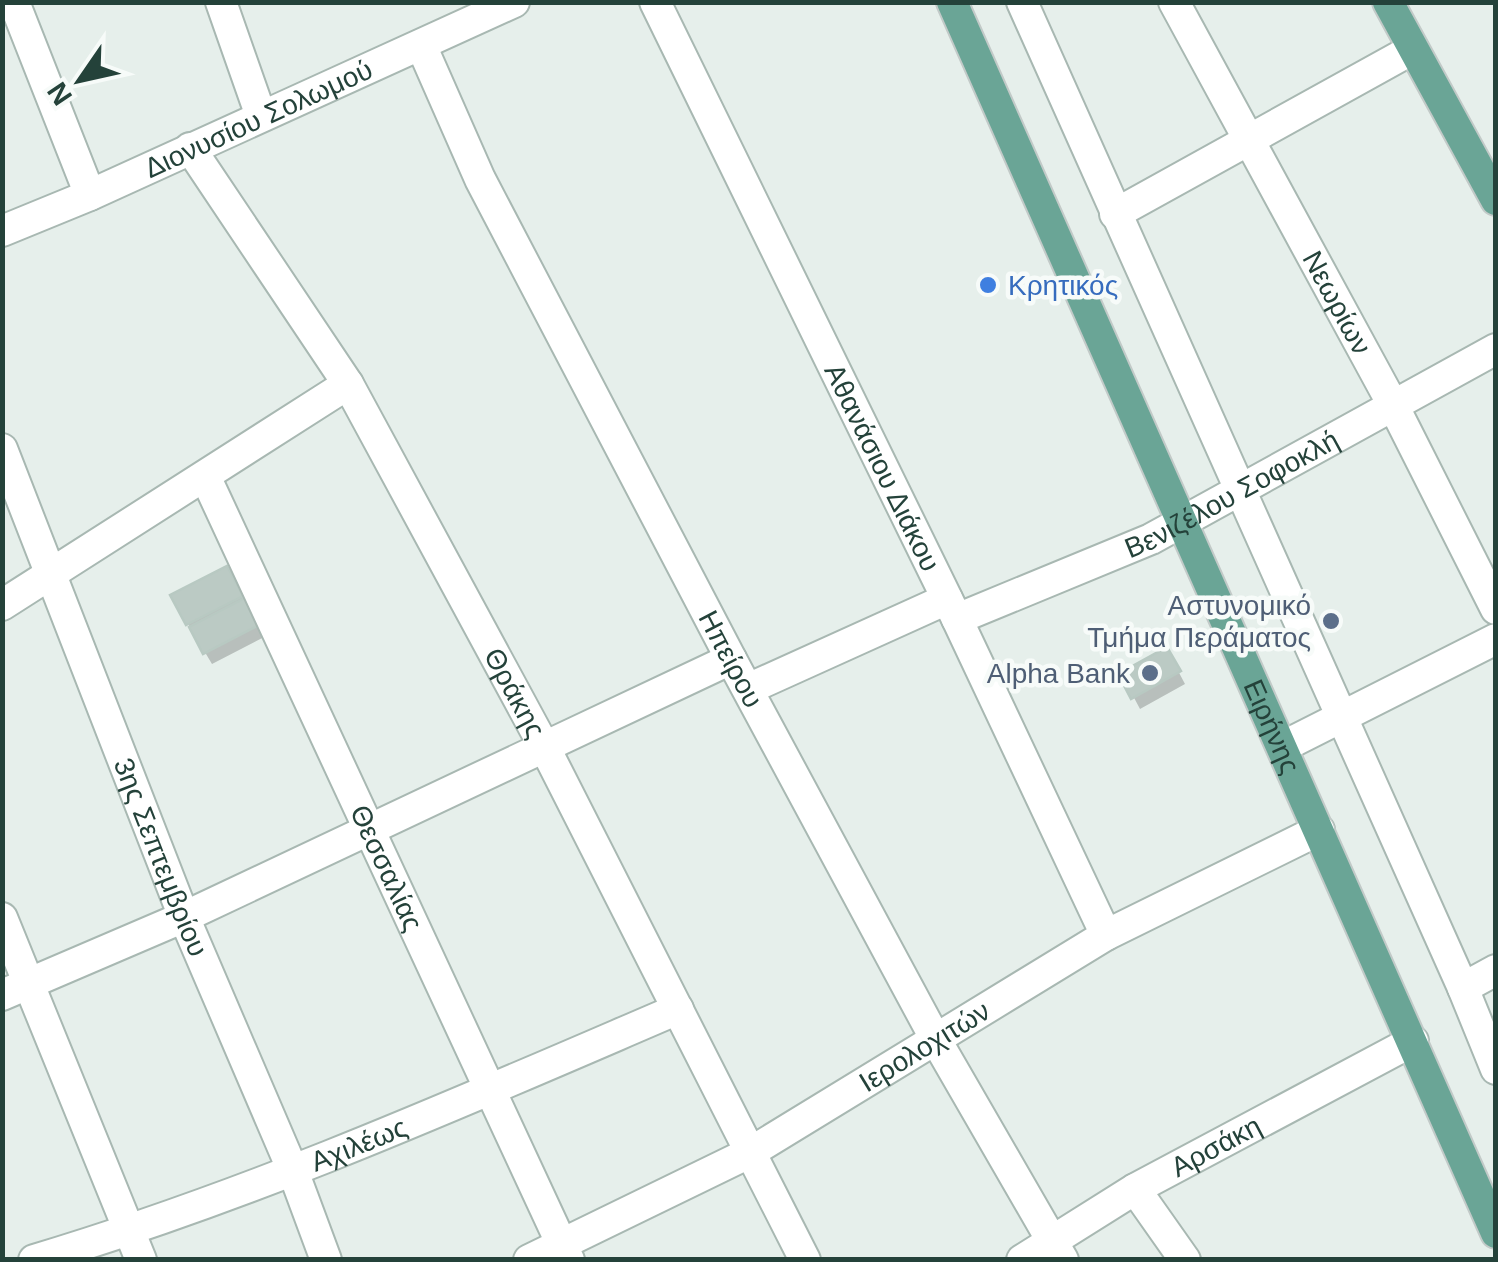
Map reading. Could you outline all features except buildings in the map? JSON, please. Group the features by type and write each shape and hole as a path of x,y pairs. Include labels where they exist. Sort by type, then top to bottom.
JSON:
{"main road":[{"name":"Ειρήνης","path":"952,2 1496,1233"},
{"path":"1388,2 1496,200"}],"street":[{"path":"14,2 90,195"},
{"path":"221,2 261,116"},
{"name":"Διονυσίου Σολωμού","path":"2,231 421,45 452,16 514,2"},
{"name":"Αθανάσιου Διάκου","path":"655,2 952,609 1106,935"},
{"path":"1022,2 1496,1069"},
{"name":"Νεωρίων","path":"1174,2 1393,405 1496,609"},
{"name":"Ηπείρου","path":"421,45 480,179 731,659 936,1040 1057,1250"},
{"path":"1115,214 1413,49"},
{"name":"Θράκης","path":"190,148 348,384 545,748 805,1260"},
{"name":"Βενιζέλου Σοφοκλή","path":"748,690 952,609 1151,538 1496,349"},
{"path":"2,605 348,384"},
{"name":"3ης Σεπτεμβρίου","path":"2,449 184,918 293,1171 326,1260"},
{"name":"Θεσσαλίας","path":"204,476 565,1251"},
{"path":"1282,747 1496,639"},
{"path":"2,994 184,918 731,659"},
{"name":"Ιερολοχιτών","path":"530,1260 565,1251 750,1152 1106,935 1320,830"},
{"path":"2,918 135,1246"},
{"path":"1462,988 1496,970"},
{"name":"Αχιλέως","path":"34,1260 135,1246 293,1171 678,1010"},
{"name":"Αρσάκη","path":"1022,1260 1057,1250 1135,1188 1413,1041"},
{"path":"1135,1188 1185,1260"}],"place":[{"name":"Κρητικός","path":"988,285"},
{"name":"Αστυνομικό Τμήμα Περάματος","path":"1331,621"},
{"name":"Alpha Bank","path":"1150,673"}]}
